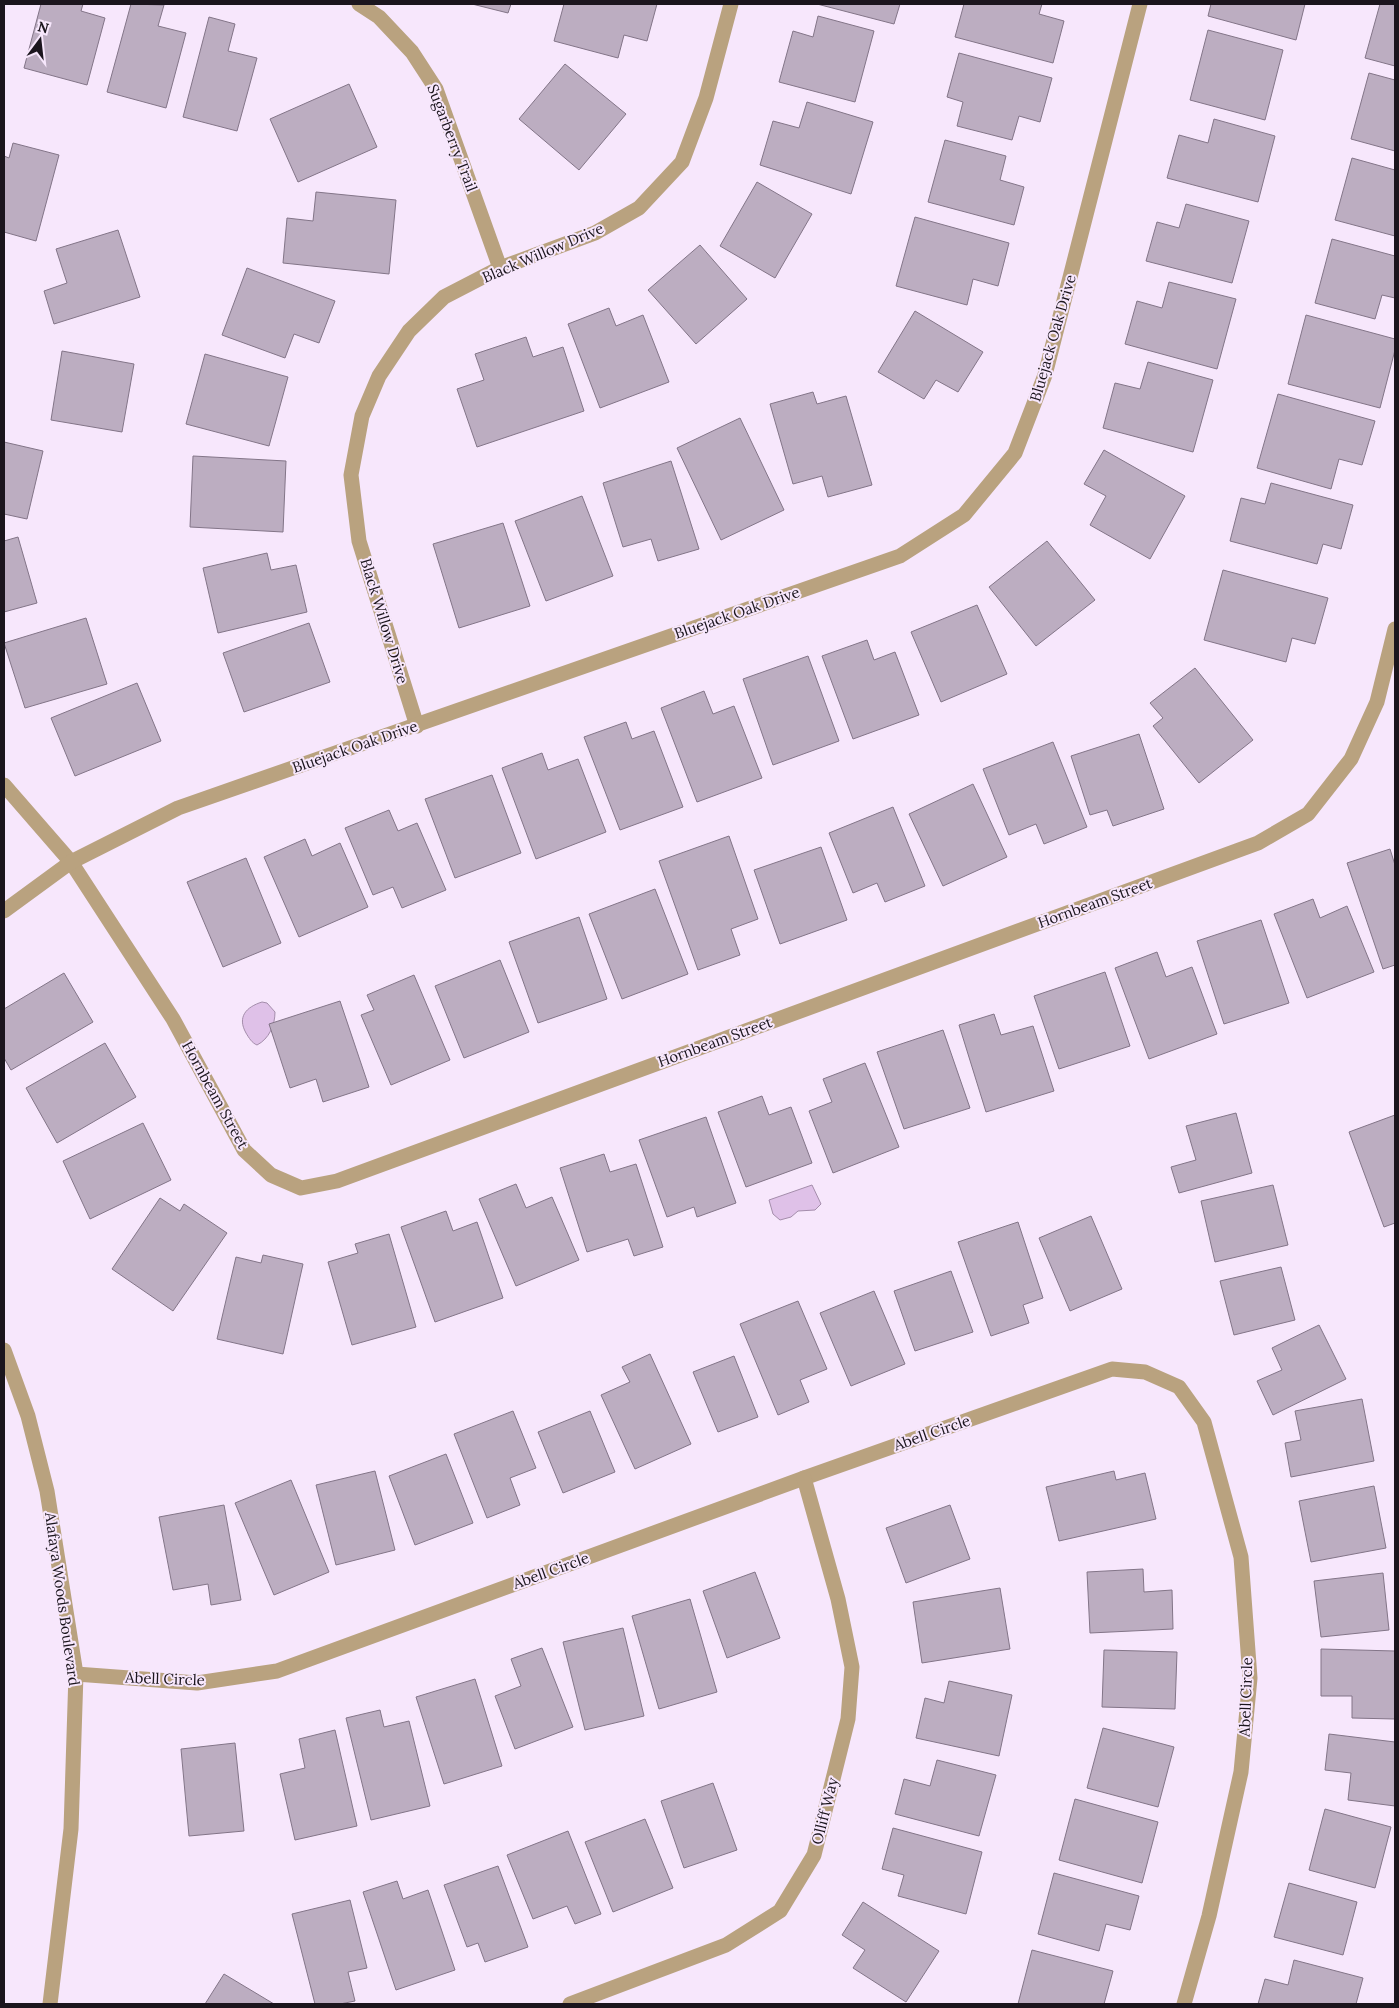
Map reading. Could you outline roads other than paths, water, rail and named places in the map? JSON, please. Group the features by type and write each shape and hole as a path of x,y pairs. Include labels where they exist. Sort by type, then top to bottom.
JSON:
{"street":[{"name":"Sugarberry Trail","path":"359,4 379,17 412,52 436,89 500,268"},
{"name":"Black Willow Drive","path":"417,726 359,541 351,475 362,416 379,376 409,331 444,297 500,268 595,233 639,208 682,162 706,98 731,4"},
{"name":"Bluejack Oak Drive","path":"4,911 71,862 178,808 900,556 964,514 1016,453 1045,375 1140,4"},
{"name":"Hornbeam Street","path":"4,786 71,862 173,1019 244,1150 271,1175 301,1188 347,1177 1258,843 1308,814 1351,759 1377,702 1395,629"},
{"name":"Alafaya Woods Boulevard","path":"4,1350 28,1416 48,1491 76,1674 71,1829 50,2004"},
{"name":"Abell Circle","path":"76,1674 197,1683 277,1671 804,1478 1112,1369 1145,1372 1179,1387 1204,1422 1241,1557 1250,1678 1241,1772 1209,1916 1184,2004"},
{"name":"Olliff Way","path":"570,2004 726,1945 780,1911 814,1855 848,1720 852,1667 838,1599 804,1478"}]}
